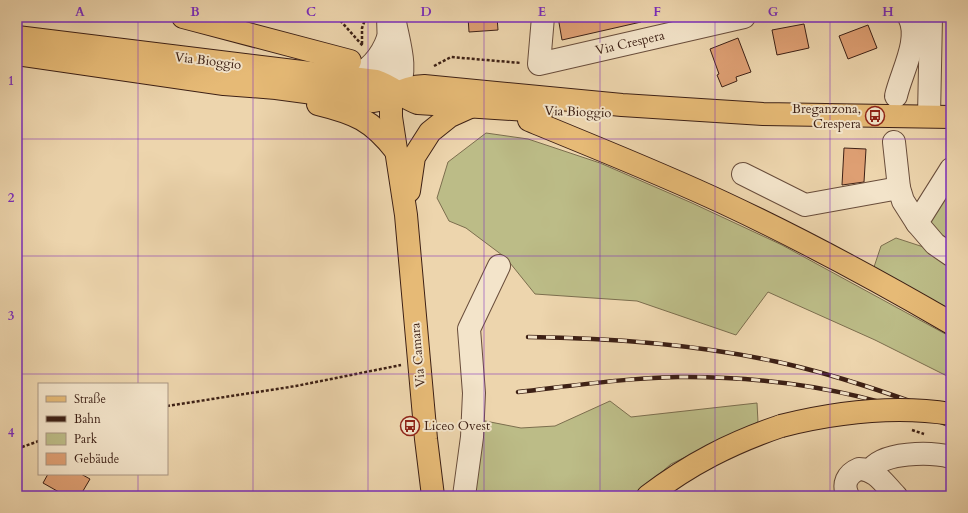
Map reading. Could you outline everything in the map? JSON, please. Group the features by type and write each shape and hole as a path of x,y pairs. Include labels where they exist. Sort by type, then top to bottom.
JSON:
{"main road":[{"path":"183,17 357,58"},
{"name":"Via Bioggio","path":"17,37 357,58 376,81 411,101 418,103 610,114 763,114 951,117"},
{"name":"Via Bioggio","path":"17,54 224,84 276,88 373,100 386,97 412,86 424,86 622,105 763,114"},
{"path":"224,84 294,98 355,115 366,120 377,129 396,151"},
{"name":"Via Camara","path":"397,92 391,106 396,151 406,214 429,470 433,496"},
{"name":"Via Camara","path":"397,92 404,110 406,214"},
{"path":"406,214 414,156 430,132 442,122 471,107"},
{"path":"529,120 627,160 722,202 801,240 951,322"},
{"path":"648,496 708,456 755,435 810,418 848,412 915,410 951,414"},
{"path":"428,496 429,470"}],"street":[{"path":"539,64 543,17"},
{"name":"Via Crespera","path":"539,64 744,17"},
{"path":"896,96 913,39 913,27 909,17"},
{"path":"929,116 931,17"},
{"path":"357,58 363,72 375,62 383,50 390,24"},
{"name":"Via Camara","path":"390,24 390,78 397,92"},
{"path":"894,142 898,188 904,201 917,223 935,244 951,256"},
{"path":"917,223 951,169"},
{"path":"743,174 805,206 898,188"},
{"path":"464,496 472,437 474,393 469,329 499,266"},
{"path":"848,496 845,488 846,480 887,458 930,454 951,457"},
{"path":"863,471 896,496"}],"path":[{"path":"337,17 357,58"},
{"path":"357,58 362,28 366,17"},
{"path":"434,66 451,57 539,64"},
{"path":"168,406 296,386 406,364"},
{"path":"17,446 22,447 38,441"}],"green space":[{"path":"486,133 528,139 600,163 692,203 782,245 951,337 951,378 875,340 768,292 736,335 637,301 535,294 506,258 466,228 449,221 437,198 448,162"},
{"path":"945,195 951,199 951,254 929,220"},
{"path":"896,238 951,256 951,310 874,267 881,246"},
{"path":"610,401 631,417 757,403 758,422 671,464 634,496 471,496 480,420 521,428 555,426"}],"building":[{"path":"468,17 497,17 498,30 469,32"},
{"path":"558,17 640,17 641,22 562,40"},
{"path":"804,24 809,48 777,55 772,30"},
{"path":"868,25 877,48 848,59 839,36"},
{"path":"738,38 751,72 736,77 737,81 722,87 710,49"},
{"path":"844,148 866,149 864,182 842,185"},
{"path":"47,475 83,475 90,479 80,496 66,496 43,483"}],"railway":[{"path":"528,337 653,343 685,346 747,356 800,367 844,379 951,416"},
{"path":"518,392 638,379 678,377 748,379 817,388 851,395 885,403 951,426"}],"place":[{"name":"Breganzona, Crespera","path":"875,116"},
{"name":"Liceo Ovest","path":"410,426"}]}
